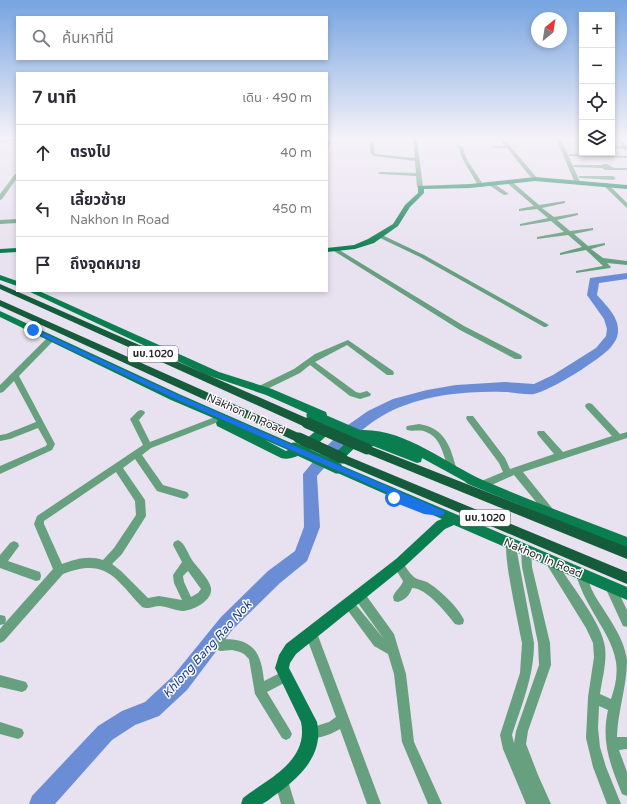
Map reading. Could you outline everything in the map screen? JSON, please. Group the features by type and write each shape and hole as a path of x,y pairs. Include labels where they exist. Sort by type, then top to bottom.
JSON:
{"main road":[{"path":"328,250 363,245 380,236 399,222 407,206 421,194 420,187 481,186 535,179 610,182 627,187"},
{"path":"0,251 16,250"},
{"path":"0,277 16,284"},
{"name":"Nakhon In Road","path":"0,286 369,445 627,552"},
{"name":"Nakhon In Road","path":"34,292 309,419"},
{"name":"Nakhon In Road","path":"0,303 299,438 340,463 448,516 627,594"},
{"name":"Nakhon In Road","path":"0,314 175,397 294,448 340,463 627,578"},
{"path":"175,397 215,420 285,455 291,456 329,426 331,422 329,418 260,389 210,373"},
{"path":"249,804 298,766 310,748 311,733 308,716 282,668 284,658 291,649 398,565 441,525 448,516 424,511 344,478 332,471 329,467 330,464 362,434 367,432 386,437 452,468 480,484"},
{"name":"Nakhon In Road","path":"369,445 480,484 627,543"}],"street":[{"path":"1,197 16,176"},
{"path":"419,176 420,187"},
{"path":"475,176 481,186"},
{"path":"532,176 535,179"},
{"path":"577,176 579,180"},
{"path":"609,176 610,182 627,206"},
{"path":"506,182 538,206 608,267 578,272"},
{"path":"491,184 506,194"},
{"path":"521,210 563,202"},
{"path":"522,225 576,214"},
{"path":"8,222 16,215"},
{"path":"0,222 16,221"},
{"path":"539,238 591,229"},
{"path":"380,236 422,256 546,325"},
{"path":"562,254 603,244"},
{"path":"336,250 462,328 518,356"},
{"path":"600,260 627,263"},
{"path":"0,390 52,338"},
{"path":"260,389 297,371 318,356 348,342 390,373"},
{"path":"311,362 353,394 360,396 367,394"},
{"path":"0,470 49,448 51,444 15,375"},
{"path":"589,406 623,436"},
{"path":"141,413 134,419 148,446"},
{"path":"470,418 502,461 549,512"},
{"path":"59,570 39,524 40,519 148,446 215,420"},
{"path":"0,438 7,437 40,424"},
{"path":"410,428 426,427 434,431 449,455 452,468"},
{"path":"541,433 561,456"},
{"path":"480,484 623,436"},
{"path":"136,454 160,488 184,495"},
{"path":"105,565 118,551 141,516 140,500 117,466"},
{"path":"511,544 512,559 528,643 526,673 506,735 509,749 544,804"},
{"path":"0,637 59,570 68,566 89,562 105,565 146,603 158,601 175,606 189,604 202,597 206,592 206,587 188,563 178,545"},
{"path":"14,546 0,563 36,576"},
{"path":"526,550 527,567 544,643 545,665 522,731 520,744 533,804"},
{"path":"551,562 560,580 592,627 599,644 600,664 594,697 592,730 596,754 614,804"},
{"path":"188,563 180,572 178,578 189,604"},
{"path":"398,565 409,580 406,590 398,598"},
{"path":"581,575 584,585 613,635 622,664 621,690 615,707 611,736 615,755 627,789"},
{"path":"408,582 424,585 459,620"},
{"path":"610,587 627,622"},
{"path":"359,596 388,634 400,674 408,742 436,804"},
{"path":"348,604 378,642 393,650"},
{"path":"584,614 599,613"},
{"path":"525,628 541,630"},
{"path":"311,633 374,804"},
{"path":"220,645 231,644 242,646 251,653 256,660 259,690 286,734"},
{"path":"259,690 286,676"},
{"path":"0,682 22,686"},
{"path":"594,697 615,707"},
{"path":"311,733 332,727 343,720"},
{"path":"0,728 18,733"},
{"path":"613,744 627,743"},
{"path":"280,780 288,804"}],"waterway":[{"name":"Khlong Bang Rao Nok","path":"40,804 105,733 129,718 152,709 180,683 227,623 274,577 301,556 312,527 310,474 335,446 353,429 373,414 384,408 398,402 427,394 456,390 500,387 534,389 548,384 600,351 612,336 613,329 610,319 592,295 594,280 627,276"}],"route":[{"path":"33,330 175,397 441,513 424,511 394,498"}]}
